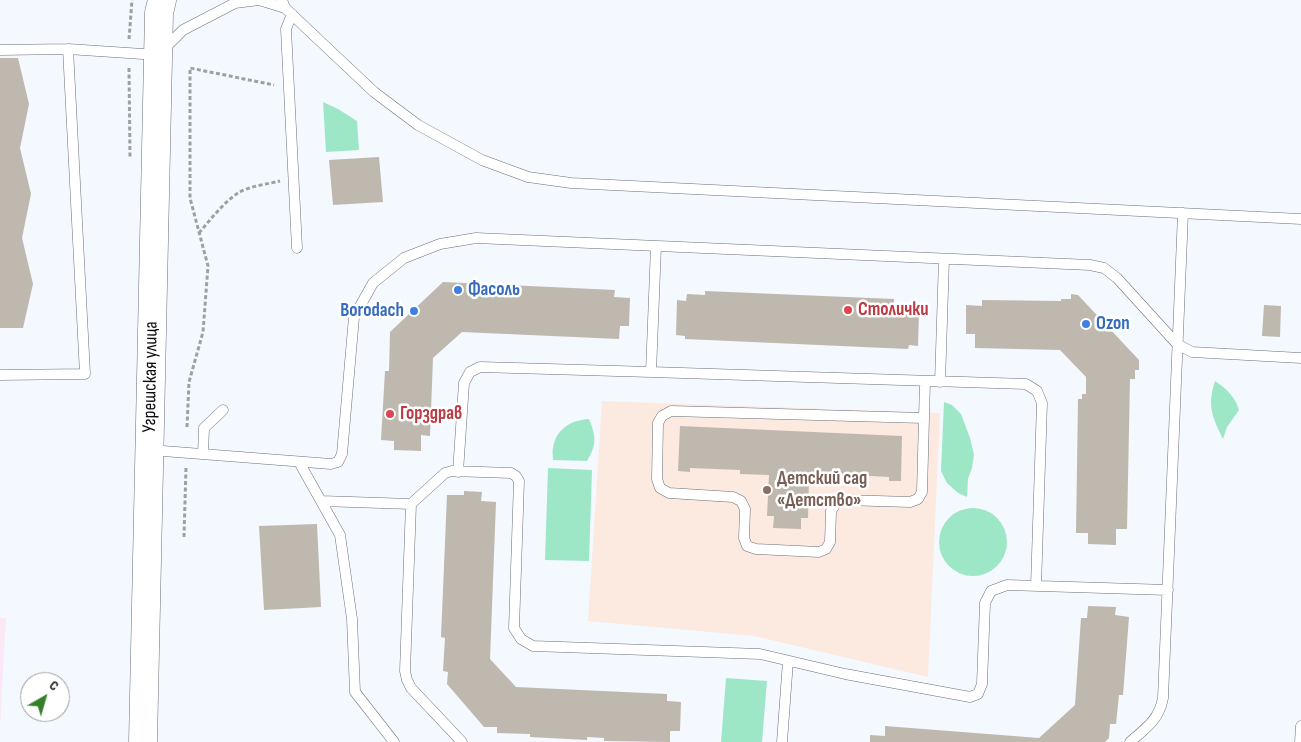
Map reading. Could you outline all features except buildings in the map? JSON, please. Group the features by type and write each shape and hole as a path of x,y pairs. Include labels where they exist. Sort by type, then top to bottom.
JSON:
{"main road":[{"name":"Угрешская улица","path":"143,742 159,4"}],"lane":[{"path":"0,50 68,49 158,55 183,30 235,3 259,0 286,7 374,92 418,125 482,160 528,177 571,183 1301,219"},
{"path":"286,7 296,248"},
{"path":"0,375 85,374 68,49"},
{"path":"1130,742 1155,719 1161,709 1163,698 1183,213"},
{"path":"149,450 299,462 331,464 338,462 342,454 354,317 373,284 404,258 440,244 476,238 1090,265 1104,268 1117,278 1177,344 1192,352 1301,358"},
{"path":"651,372 656,246"},
{"path":"940,382 944,259"},
{"path":"458,472 464,383 470,372 480,366 1026,384 1037,391 1042,403 1036,586"},
{"path":"924,418 671,411 662,416 658,423 657,479 660,488 669,493 733,497 741,501 745,509 744,538 747,546 756,549 819,552 826,549 830,542 832,511 836,503 844,500 910,502 918,499 922,492 924,418 925,381"},
{"path":"203,454 204,428 223,410"},
{"path":"299,462 340,535 352,619 355,692 394,742"},
{"path":"321,501 411,504 445,473 511,474 516,476 519,482 514,628 520,639 533,646 760,654 845,674 970,697 978,694 982,684 985,603 991,591 1008,585 1168,590"},
{"path":"411,504 405,671 411,688 462,742"},
{"path":"782,742 788,660"},
{"path":"1300,742 1301,726"}],"path":[{"path":"184,537 189,382 203,332 208,266 190,198 190,68 289,88"},
{"path":"199,233 224,204 240,192 264,184 293,179"}],"shaded area":[{"name":"Детский сад «Детство»","path":"602,401 940,413 928,677 754,636 588,621"},
{"path":"0,618 6,618 0,726"}],"green space":[{"path":"323,102 357,121 359,150 326,152"},
{"path":"1215,381 1230,394 1239,410 1227,427 1223,439 1216,424 1211,404"},
{"path":"944,402 952,405 961,414 970,438 974,455 968,479 967,497 958,493 947,483 941,471"},
{"path":"589,419 593,430 594,445 587,461 553,460 555,441 561,431 576,421"},
{"path":"548,468 592,470 589,561 545,560"},
{"path":"973,508 986,511 997,518 1004,529 1007,542 1004,555 997,566 986,573 973,576 960,573 949,566 942,555 939,542 942,529 949,518 960,511"},
{"path":"726,678 767,681 762,742 721,742"}],"place":[{"name":"Фасоль","path":"458,290"},
{"name":"Столички","path":"848,310"},
{"name":"Borodach","path":"414,311"},
{"name":"Ozon","path":"1086,324"},
{"name":"Горздрав","path":"390,414"},
{"name":"Детский сад «Детство»","path":"767,490"}]}
